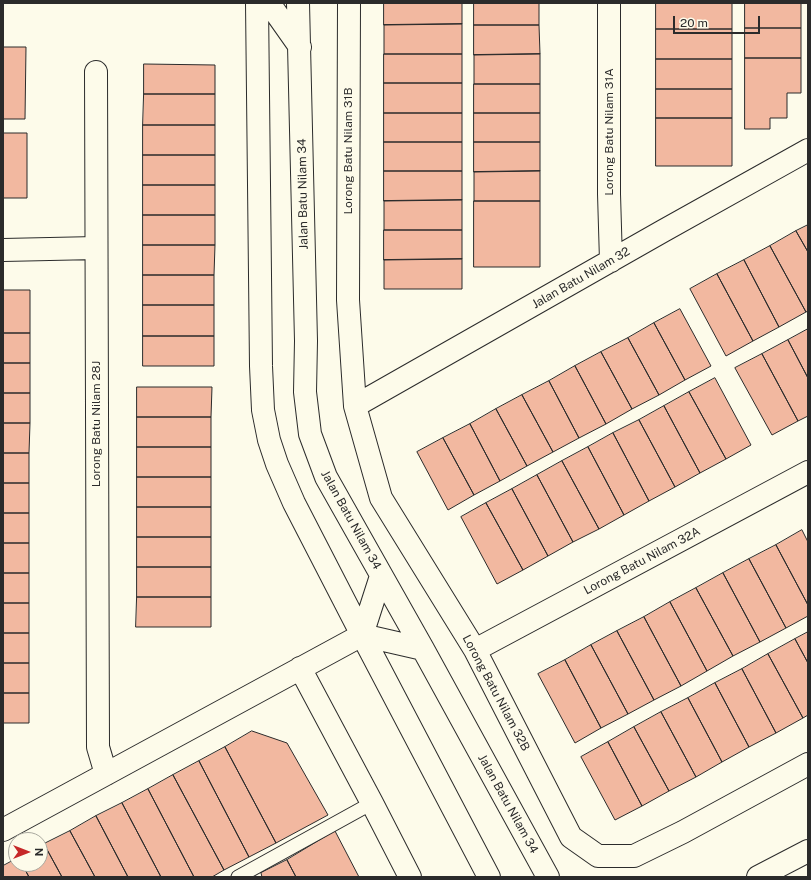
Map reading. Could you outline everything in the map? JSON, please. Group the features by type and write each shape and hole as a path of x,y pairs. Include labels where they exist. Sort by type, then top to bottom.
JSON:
{"street":[{"path":"257,3 261,366 263,410 269,440 277,464 294,503 490,877"},
{"path":"269,3 300,47"},
{"name":"Jalan Batu Nilam 34","path":"298,3 306,392 310,434 326,477 381,576 424,649 548,877"},
{"name":"Lorong Batu Nilam 31B","path":"348,300 349,3"},
{"name":"Lorong Batu Nilam 31A","path":"609,3 609,194 611,261"},
{"name":"Lorong Batu Nilam 28J","path":"96,72 98,747 106,774"},
{"name":"Jalan Batu Nilam 32","path":"355,406 808,150"},
{"path":"3,250 96,248"},
{"name":"Lorong Batu Nilam 32B","path":"348,300 355,406 381,498 475,650 572,837 598,856 634,856 683,832 808,764"},
{"name":"Lorong Batu Nilam 32A","path":"475,650 808,472"},
{"path":"362,635 381,576"},
{"path":"3,830 362,635 424,649"},
{"path":"300,668 410,877"},
{"path":"758,877 808,850"}],"lane":[{"path":"238,877 372,803"}],"building":[{"path":"384,3 462,3 462,24 384,25"},
{"path":"474,3 539,3 539,25 474,25"},
{"path":"656,3 732,3 732,29 656,29"},
{"path":"745,3 801,3 801,28 745,28"},
{"path":"462,24 462,54 384,54 384,25"},
{"path":"474,25 539,25 540,54 474,55"},
{"path":"745,28 801,28 801,58 745,58"},
{"path":"656,29 732,29 732,59 656,59"},
{"path":"3,47 26,47 25,119 3,119"},
{"path":"384,54 462,54 462,83 384,83"},
{"path":"540,54 540,84 474,84 474,55"},
{"path":"745,58 801,58 801,93 787,93 787,118 770,118 770,129 745,129"},
{"path":"656,59 732,59 732,89 656,89"},
{"path":"144,64 215,65 215,94 144,94"},
{"path":"384,83 462,83 462,113 384,113"},
{"path":"474,84 540,84 540,113 474,113"},
{"path":"656,89 732,89 732,118 656,118"},
{"path":"144,94 215,94 215,125 143,125"},
{"path":"384,113 462,113 462,142 384,142"},
{"path":"474,113 540,113 540,142 474,142"},
{"path":"656,118 732,118 732,166 656,166"},
{"path":"143,125 215,125 215,155 143,155"},
{"path":"3,133 27,133 27,198 3,198"},
{"path":"384,142 462,142 462,171 384,171"},
{"path":"474,142 540,142 540,171 474,172"},
{"path":"143,155 215,155 215,185 143,185"},
{"path":"384,171 462,171 462,200 384,201"},
{"path":"540,171 540,201 474,201 474,172"},
{"path":"143,185 215,185 215,215 143,215"},
{"path":"462,200 462,230 384,230 384,201"},
{"path":"474,201 540,201 540,267 474,267"},
{"path":"143,215 215,215 215,245 143,245"},
{"path":"808,225 808,252 796,231"},
{"path":"384,230 462,230 462,259 384,260"},
{"path":"796,231 808,252 808,311 806,312 770,246"},
{"path":"143,245 215,245 214,275 143,275"},
{"path":"770,246 806,312 779,327 744,260"},
{"path":"462,259 462,289 384,289 384,260"},
{"path":"744,260 779,327 753,341 717,274"},
{"path":"717,274 753,341 726,356 690,289"},
{"path":"143,275 214,275 214,305 143,305"},
{"path":"3,290 30,290 30,333 3,333"},
{"path":"143,305 214,305 214,336 143,336"},
{"path":"680,309 711,366 685,380 654,323"},
{"path":"654,323 685,380 659,395 628,338"},
{"path":"808,329 808,378 788,340"},
{"path":"3,333 30,333 30,363 3,363"},
{"path":"143,336 214,336 214,366 143,366"},
{"path":"628,338 659,395 632,409 601,352"},
{"path":"788,340 808,378 808,416 798,421 762,354"},
{"path":"601,352 632,409 606,424 575,366"},
{"path":"762,354 798,421 772,435 735,368"},
{"path":"3,363 30,363 30,393 3,393"},
{"path":"575,366 606,424 579,438 549,381"},
{"path":"715,378 751,445 726,459 689,392"},
{"path":"549,381 579,438 553,452 522,395"},
{"path":"137,387 212,387 211,417 137,417"},
{"path":"689,392 726,459 700,473 664,406"},
{"path":"3,393 30,393 30,423 3,423"},
{"path":"522,395 553,452 527,466 496,409"},
{"path":"664,406 700,473 675,487 639,420"},
{"path":"496,409 527,466 500,481 470,424"},
{"path":"137,417 211,417 211,447 137,447"},
{"path":"639,420 675,487 649,501 613,433"},
{"path":"3,423 30,423 29,453 3,453"},
{"path":"470,424 500,481 474,495 443,438"},
{"path":"613,433 649,501 624,515 588,447"},
{"path":"443,438 474,495 448,510 417,452"},
{"path":"137,447 211,447 211,477 137,477"},
{"path":"588,447 624,515 599,529 562,461"},
{"path":"3,453 29,453 29,483 3,483"},
{"path":"562,461 599,529 573,542 537,475"},
{"path":"537,475 573,542 548,556 512,489"},
{"path":"137,477 211,477 211,507 137,507"},
{"path":"3,483 29,483 29,513 3,513"},
{"path":"512,489 548,556 523,570 486,503"},
{"path":"486,503 523,570 497,584 461,517"},
{"path":"137,507 211,507 211,537 137,537"},
{"path":"3,513 29,513 29,543 3,543"},
{"path":"802,530 808,542 808,605 776,545"},
{"path":"137,537 211,537 211,567 137,567"},
{"path":"3,543 29,543 29,573 3,573"},
{"path":"776,545 808,605 808,616 786,628 749,559"},
{"path":"749,559 786,628 760,642 723,573"},
{"path":"137,567 211,567 211,597 137,597"},
{"path":"3,573 29,573 29,603 3,603"},
{"path":"723,573 760,642 733,656 696,588"},
{"path":"696,588 733,656 707,671 670,602"},
{"path":"137,597 211,597 211,627 136,627"},
{"path":"670,602 707,671 681,686 644,617"},
{"path":"3,603 29,603 29,633 3,633"},
{"path":"644,617 681,686 654,700 617,631"},
{"path":"617,631 654,700 628,714 591,645"},
{"path":"808,632 808,663 795,639"},
{"path":"3,633 29,633 29,663 3,663"},
{"path":"795,639 808,663 808,715 803,718 768,654"},
{"path":"591,645 628,714 601,728 565,660"},
{"path":"768,654 803,718 776,733 742,669"},
{"path":"565,660 601,728 575,743 538,674"},
{"path":"3,663 29,663 29,693 3,693"},
{"path":"742,669 776,733 749,747 715,683"},
{"path":"715,683 749,747 722,762 688,698"},
{"path":"3,693 29,693 29,723 3,723"},
{"path":"688,698 722,762 696,777 661,712"},
{"path":"661,712 696,777 669,791 634,727"},
{"path":"634,727 669,791 642,806 608,742"},
{"path":"252,731 287,743 328,815 276,843 225,747"},
{"path":"608,742 642,806 615,820 581,757"},
{"path":"225,747 276,843 249,857 199,761"},
{"path":"199,761 249,857 224,870 173,775"},
{"path":"173,775 224,870 212,877 194,877 148,789"},
{"path":"148,789 194,877 161,877 122,803"},
{"path":"122,803 161,877 128,877 96,816"},
{"path":"96,816 128,877 95,877 70,831"},
{"path":"70,831 95,877 62,877 48,851 48,842"},
{"path":"335,831 359,877 296,877 287,860"},
{"path":"48,851 62,877 29,877 26,872 48,872"},
{"path":"287,860 296,877 262,877 261,873"},
{"path":"8,863 8,872 26,872 29,877 3,877 3,866"}]}
